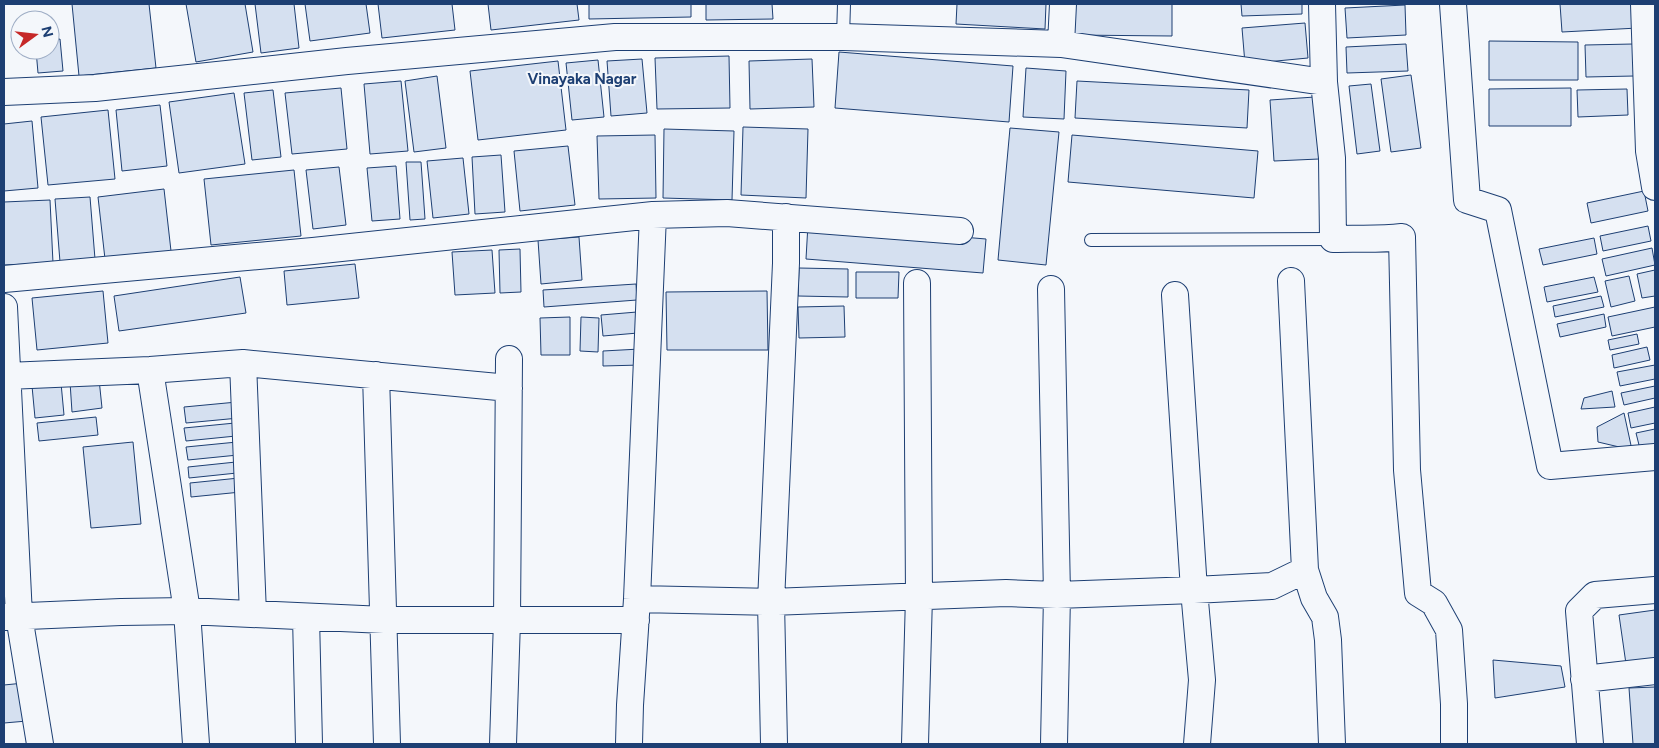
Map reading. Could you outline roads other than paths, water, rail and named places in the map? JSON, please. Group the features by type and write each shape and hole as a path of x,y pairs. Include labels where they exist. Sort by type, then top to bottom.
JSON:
{"street":[{"path":"1061,44 1063,4"},
{"path":"1322,4 1324,82 1332,158 1333,239 1356,238 1378,240 1402,237 1407,470 1418,593 1434,603 1449,630 1454,704 1454,744"},
{"path":"1453,4 1467,200 1498,210 1550,466 1655,457"},
{"path":"1644,4 1649,151 1655,187"},
{"path":"4,92 95,88 347,61 615,37 843,37 1061,44 1324,82"},
{"path":"4,278 313,251 653,215 727,213 960,231"},
{"path":"629,744 637,610 653,215"},
{"path":"774,744 771,602 786,217"},
{"path":"1291,281 1305,570 1314,598 1325,617 1328,640 1332,744"},
{"path":"915,744 918,596 918,284"},
{"path":"1051,289 1057,595 1054,744"},
{"path":"1175,295 1194,590 1202,680 1197,744"},
{"path":"4,307 12,617 40,744"},
{"path":"502,744 507,620 509,359"},
{"path":"7,376 150,370 243,363 509,388"},
{"path":"243,363 253,614"},
{"path":"150,370 186,611 196,744"},
{"path":"376,375 387,744"},
{"path":"12,617 186,611 384,620 507,620 771,602 1006,593 1057,595 1272,586 1305,570"},
{"path":"1590,744 1579,611 1595,595 1655,590"},
{"path":"306,617 308,744"},
{"path":"1584,679 1655,671"}],"lane":[{"path":"843,37 844,4"},
{"path":"1091,240 1333,239"}],"district":[{"name":"Vinayaka Nagar","path":"582,79"}]}
